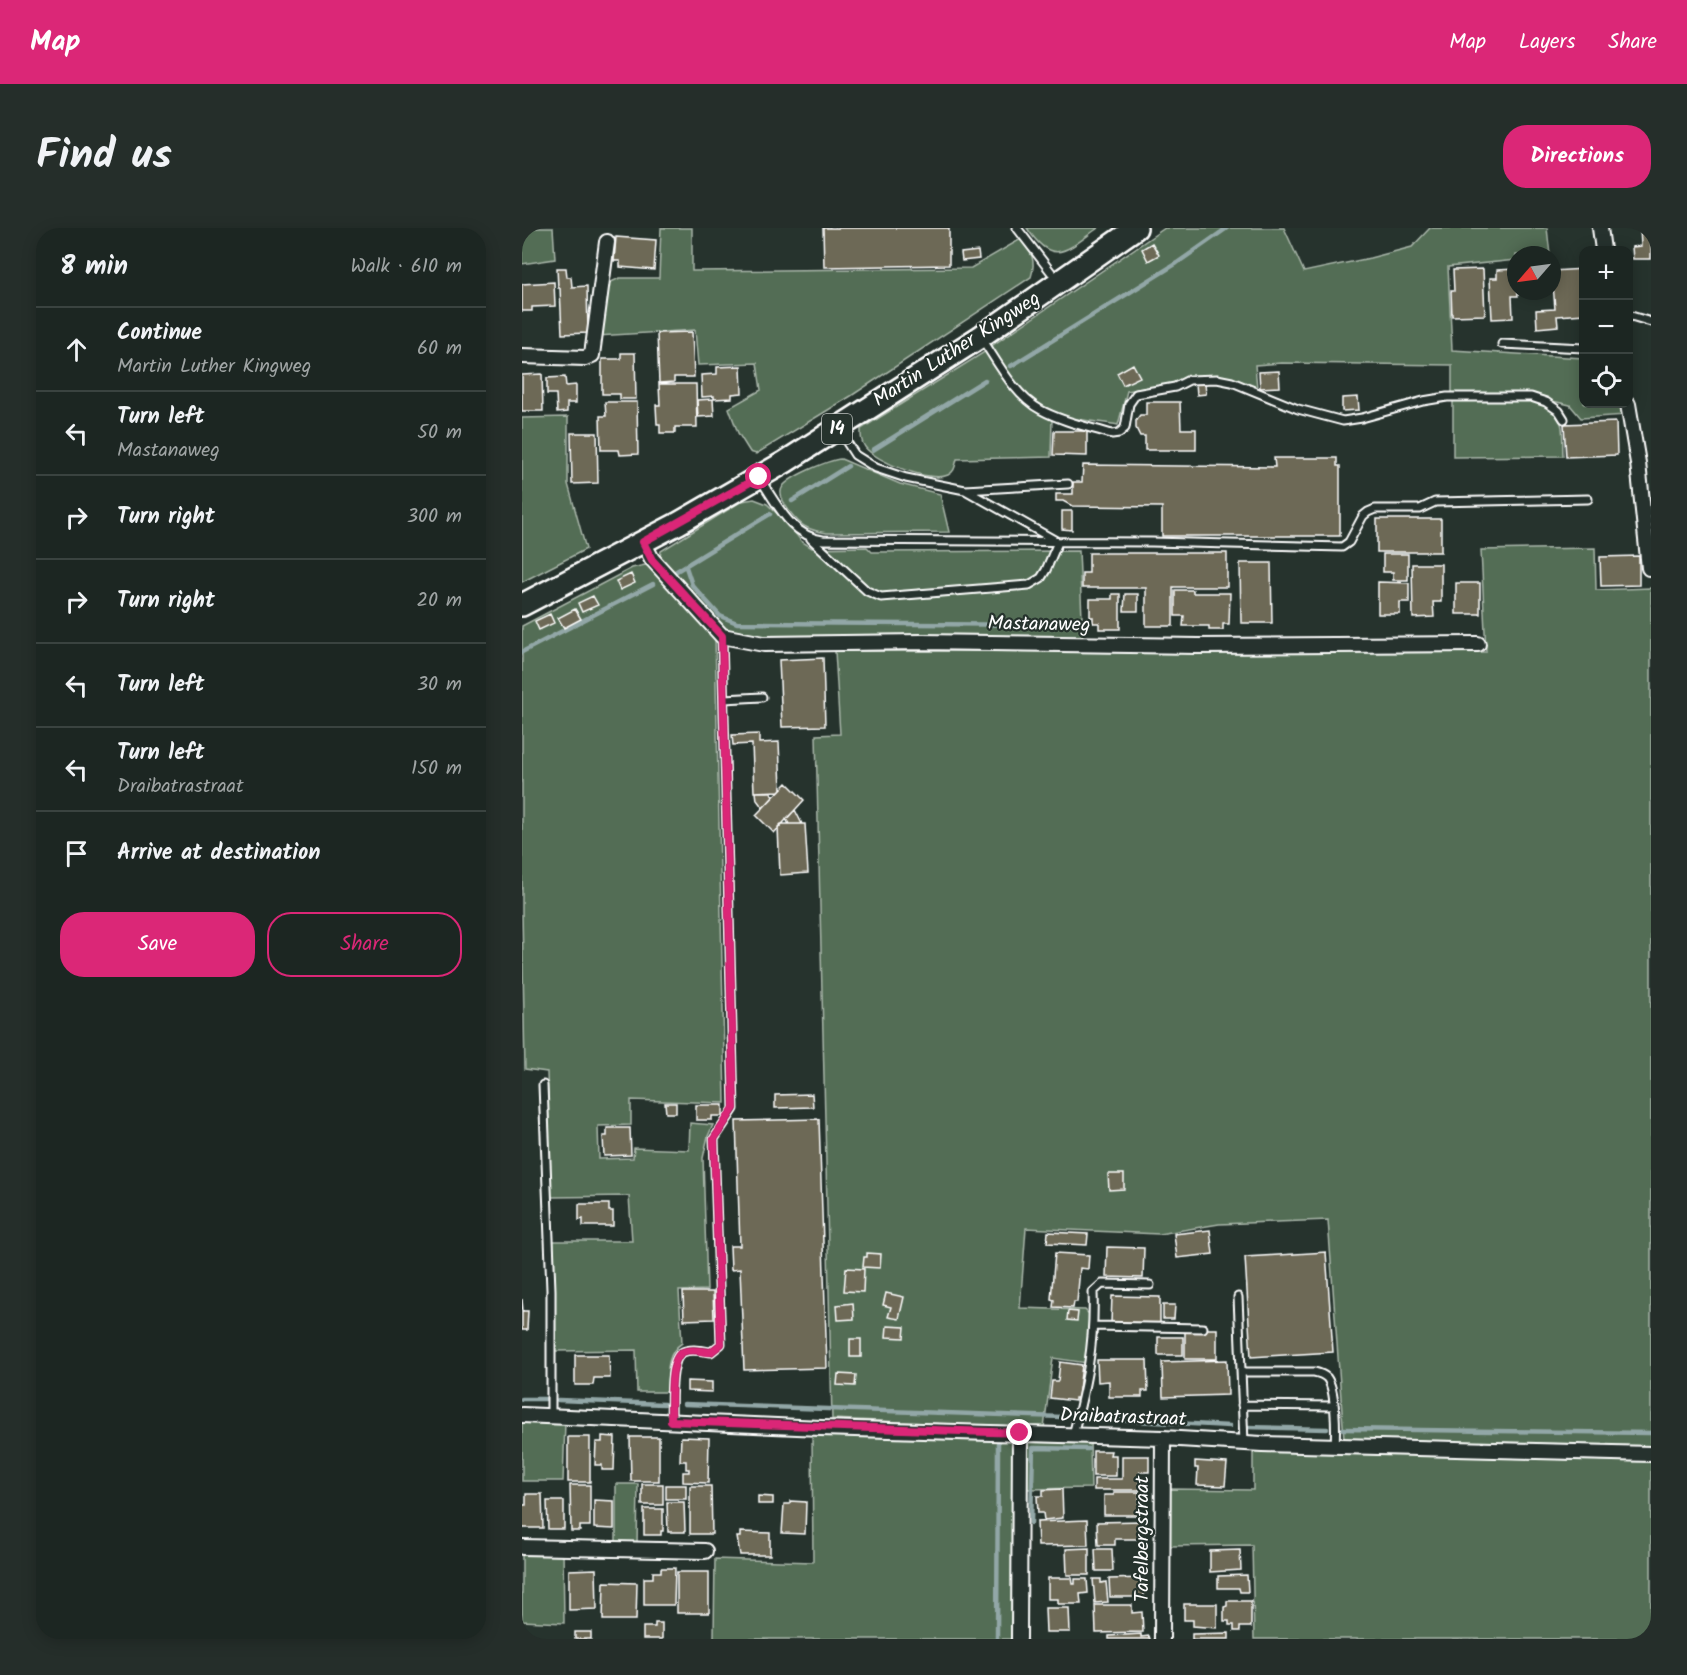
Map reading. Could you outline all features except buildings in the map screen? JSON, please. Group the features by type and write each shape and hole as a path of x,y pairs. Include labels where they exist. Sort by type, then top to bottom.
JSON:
{"main road":[{"name":"Martin Luther Kingweg","path":"522,605 643,542 759,477 980,337 1136,228"}],"street":[{"path":"1600,228 1602,246"},
{"path":"522,356 585,358 592,355 607,242"},
{"path":"1629,408 1638,463 1649,568"},
{"path":"643,542 652,560 722,636"},
{"name":"Mastanaweg","path":"722,636 765,644 922,642 1198,646 1478,644"},
{"name":"Draibatrastraat","path":"522,1415 1163,1438 1244,1443 1651,1454"},
{"path":"1019,1639 1020,1433"},
{"name":"Tafelbergstraat","path":"1162,1639 1163,1438"},
{"path":"522,1547 705,1551"}],"lane":[{"path":"1017,228 1051,272"},
{"path":"1633,316 1651,322"},
{"path":"980,337 1017,388 1034,405 1059,417 1112,434 1125,429 1129,404 1136,394 1175,387 1189,380 1217,379 1233,382 1298,409 1343,421 1447,397 1531,397 1546,402 1559,411 1564,419"},
{"path":"1502,344 1579,348"},
{"path":"838,428 855,455 876,468 906,478 965,490 1068,484"},
{"path":"759,477 789,524 811,538 867,591 881,597 1029,585 1041,578 1058,542"},
{"path":"965,490 1058,542"},
{"path":"811,538 1342,547 1349,542 1363,516 1375,509 1420,509 1436,501 1588,499"},
{"path":"671,1421 672,1372 678,1355 684,1351 711,1352 721,1344 714,1139 734,1108 722,636"},
{"path":"724,699 762,697"},
{"path":"543,1085 551,1290 551,1416"},
{"path":"1073,1435 1089,1367 1094,1326 1093,1292 1102,1284 1150,1286"},
{"path":"1238,1297 1244,1443"},
{"path":"1094,1326 1203,1328"},
{"path":"1240,1372 1314,1372 1322,1374 1329,1380 1336,1422 1335,1446"},
{"path":"1242,1405 1333,1406"}],"green space":[{"path":"522,228 553,228 555,259 522,264"},
{"path":"661,228 692,228 692,271 971,268 1021,239 1030,252 1033,266 1031,277 851,396 756,454 750,452 738,433 729,408 761,390 757,363 698,365 695,330 597,336 602,286 620,278 659,278"},
{"path":"1027,228 1098,228 1069,248 1053,251 1045,248"},
{"path":"1165,228 1284,228 1304,272 1412,247 1430,228 1547,228 1549,246 1507,246 1507,261 1448,267 1452,350 1579,358 1579,408 1625,408 1626,415 1581,418 1570,405 1548,400 1452,395 1452,365 1281,363 1255,365 1257,388 1217,376 1127,391 1118,425 1061,415 1039,406 1013,381 990,347"},
{"path":"986,351 1007,381 1023,398 1052,419 1051,457 957,459 952,472 940,477 904,470 880,459 865,447 861,429"},
{"path":"1514,399 1544,405 1555,413 1561,423 1563,456 1453,457 1453,400"},
{"path":"568,417 568,484 586,549 522,582 522,418"},
{"path":"841,459 900,484 940,494 949,532 827,533 804,526 785,504 781,493 782,488 800,474"},
{"path":"754,499 767,504 790,526 801,541 812,548 867,547 872,552 1079,551 1083,641 763,639 743,635 723,627 664,563 660,557 661,551 742,501"},
{"path":"1595,548 1596,590 1651,588 1651,1447 1344,1439 1328,1220 1219,1224 1159,1234 1026,1228 1020,1308 1085,1310 1090,1315 1087,1363 1053,1358 1044,1428 832,1419 816,735 840,734 835,651 1486,652 1481,550"},
{"path":"645,565 652,567 715,637 725,1103 631,1100 631,1125 598,1126 599,1159 633,1158 634,1148 689,1150 690,1123 713,1125 703,1158 707,1290 679,1291 682,1343 670,1359 667,1392 637,1392 636,1350 555,1351 553,1241 632,1241 629,1196 551,1197 547,1072 525,1069 522,910 522,626 632,568"},
{"path":"522,1421 565,1422 563,1481 522,1481"},
{"path":"812,1432 1007,1438 1012,1443 1015,1450 1013,1639 714,1639 715,1559 813,1562"},
{"path":"1028,1440 1090,1440 1091,1488 1026,1489"},
{"path":"1253,1451 1651,1460 1651,1639 1254,1639 1252,1545 1168,1546 1169,1489 1253,1490"},
{"path":"616,1484 638,1484 637,1546 616,1546"},
{"path":"522,1551 563,1551 564,1623 522,1621"}],"waterway":[{"path":"1011,366 1177,263 1227,228"},
{"path":"873,450 985,380"},
{"path":"792,501 848,466"},
{"path":"675,572 770,514"},
{"path":"686,567 692,585 720,616 737,623 1077,625"},
{"path":"522,652 653,584"},
{"path":"522,1399 545,1399"},
{"path":"558,1400 664,1404"},
{"path":"684,1404 1063,1417"},
{"path":"1079,1418 1230,1426"},
{"path":"1246,1427 1327,1429"},
{"path":"1343,1429 1651,1433"},
{"path":"997,1639 998,1443"},
{"path":"1031,1523 1033,1448 1088,1449"}],"route":[{"path":"759,477 643,542 652,560 722,636 734,1108 714,1139 721,1344 711,1352 692,1350 678,1355 672,1372 671,1421 821,1428 1020,1433"}]}
